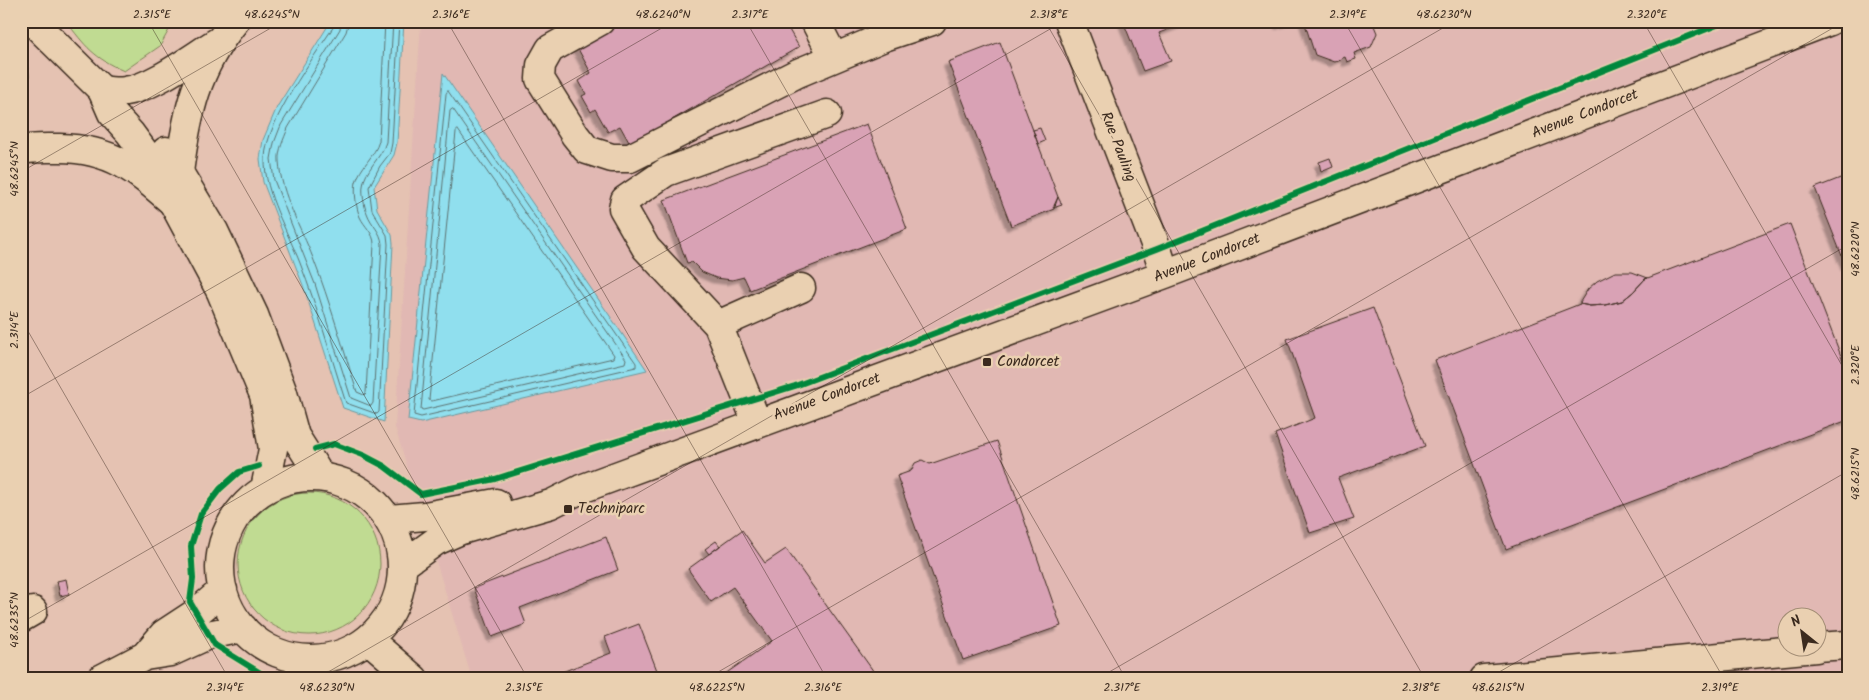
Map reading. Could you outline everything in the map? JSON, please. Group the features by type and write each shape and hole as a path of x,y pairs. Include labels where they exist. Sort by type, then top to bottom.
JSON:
{"main road":[{"path":"600,21 550,49 541,65 540,79 574,135 587,150 612,158 630,158 798,73 884,38 932,21"},
{"path":"815,21 834,58"},
{"name":"Rue Pauling","path":"1069,21 1166,274"},
{"name":"Avenue Condorcet","path":"403,565 436,541 461,530 551,504 581,489 1166,274 1830,21"},
{"path":"34,23 102,90 128,102 150,127 179,172 214,231 254,315 283,393 295,436 321,477"},
{"path":"102,90 126,91 140,87 160,77 227,31"},
{"path":"179,172 187,119 194,93 227,31"},
{"path":"102,90 112,113 152,163 176,204 221,292 264,395 272,449 266,489"},
{"path":"757,423 718,325 646,248 623,208 624,200 666,172 827,114"},
{"path":"21,150 32,148 72,148 92,151 115,158 145,178 176,204"},
{"path":"718,325 801,288"},
{"path":"321,477 348,484 371,499 389,519 399,541 403,565 399,593 387,619 368,639 320,669 268,648 243,628 230,609 223,590 221,583 221,556 229,529 244,506 266,489 292,478 321,477"},
{"name":"Avenue Condorcet","path":"389,519 470,509 548,491 581,489"},
{"path":"145,656 164,634 196,613 223,590"},
{"path":"100,679 145,656 171,652 208,635 243,628"},
{"path":"368,639 414,679"},
{"path":"1826,647 1848,644"},
{"path":"1491,678 1594,674 1776,653"}],"shaded area":[{"path":"421,21 1848,21 1848,679 472,679 395,427"}],"green space":[{"path":"66,21 174,21 160,46 124,71 97,56 79,38"},
{"path":"21,49 28,67 29,80 26,91 21,96"},
{"path":"309,493 323,494 336,498 349,505 359,514 368,524 375,537 379,550 379,578 375,591 368,604 359,614 349,623 336,630 323,634 309,635 295,634 282,630 269,623 259,614 250,604 243,591 239,578 238,564 239,550 243,537 250,524 259,514 269,505 282,498 295,494"}],"water":[{"path":"331,21 404,21 397,143 394,155 374,187 377,209 392,235 393,244 384,422 343,408 304,288 263,182 260,159 263,140 277,107"},
{"path":"443,73 647,370 421,423 408,420"}],"building":[{"path":"622,21 798,21 788,28 799,47 630,144 620,126 608,132 595,109 591,112 582,96 586,94 579,81 591,73 577,47"},
{"path":"1123,21 1191,21 1159,33 1171,61 1143,71"},
{"path":"1278,21 1291,21 1280,25"},
{"path":"1304,21 1372,21 1377,33 1371,47 1354,53 1356,59 1347,62 1345,57 1334,62 1315,55"},
{"path":"1000,42 1058,197 1054,209 1011,226 948,62"},
{"path":"867,124 907,229 750,290 744,277 732,280 716,278 702,272 692,262 687,263 664,200"},
{"path":"1040,128 1045,141 1038,144 1033,130"},
{"path":"1330,158 1333,167 1321,172 1319,162"},
{"path":"1848,175 1848,271 1815,188"},
{"path":"1058,197 1062,205 1053,208"},
{"path":"1790,224 1848,374 1848,420 1506,549 1435,360 1580,304 1590,306 1605,305 1622,301 1645,279"},
{"path":"1615,272 1632,272 1648,278 1622,301 1605,305 1590,306 1580,304 1588,289 1597,281"},
{"path":"1373,308 1425,446 1338,478 1354,519 1310,533 1275,434 1315,418 1287,339"},
{"path":"997,441 1061,626 963,660 897,476 911,471 915,463 922,460 930,464"},
{"path":"742,530 765,563 786,549 879,679 718,679 772,641 733,587 711,602 688,569"},
{"path":"606,537 618,570 520,608 526,624 492,637 474,588"},
{"path":"716,541 720,546 709,554 705,549"},
{"path":"66,579 69,594 60,596 57,581"},
{"path":"639,624 658,673 644,679 565,679 562,672 611,653 605,637"}],"cycle path":[{"path":"315,449 334,444 363,455 384,466 421,494 495,479 795,386 1157,249 1727,21"},
{"path":"259,466 239,472 220,489 201,514 191,546 193,579 190,602 215,645 270,679"}],"place":[{"name":"Condorcet","path":"987,362"},
{"name":"Techniparc","path":"568,509"}]}
